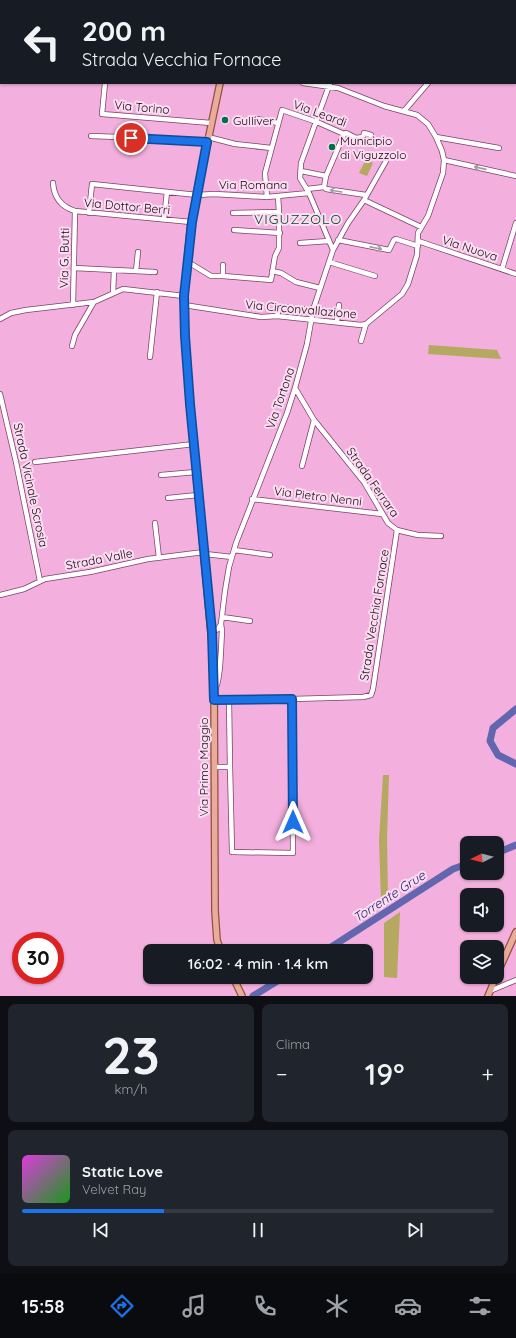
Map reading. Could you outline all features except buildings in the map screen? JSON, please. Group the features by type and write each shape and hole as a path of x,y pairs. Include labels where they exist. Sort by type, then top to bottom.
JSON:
{"main road":[{"name":"Via Primo Maggio","path":"218,944 215,911 215,768 212,632 196,472 186,343 184,296 196,195 219,84"},
{"path":"504,958 516,932"},
{"path":"236,984 241,995"}],"street":[{"name":"Via Torino","path":"105,84 102,114 211,123"},
{"name":"Via Circonvallazione","path":"184,305 261,317 278,316 361,325 366,324 402,294 408,284 417,256 418,233 428,216 443,173 444,160 436,137 428,124 417,115 384,106 338,88 311,84"},
{"path":"404,111 427,84"},
{"path":"330,86 301,163 300,178 308,191 333,250"},
{"name":"Via Leardi","path":"278,123 282,110 356,138 363,138 364,133 371,135"},
{"path":"257,119 278,123 265,173 267,197"},
{"path":"344,134 326,176 324,187 326,189 365,198 421,227"},
{"path":"91,136 208,140 271,148"},
{"path":"436,137 499,148"},
{"path":"444,160 516,176"},
{"name":"Via Tortona","path":"214,691 217,687 219,676 222,631 221,624 225,591 234,550 295,388 307,344 313,310 333,250 386,161"},
{"path":"300,171 326,176"},
{"name":"Via Dottor Berri","path":"53,183 54,192 58,199 68,209 75,211 192,222"},
{"name":"Via Romana","path":"89,213 92,184 196,195 214,194 267,197 324,187"},
{"path":"164,219 166,192"},
{"path":"188,262 211,276 271,280 275,256 279,248 280,233 277,212 278,196"},
{"name":"Via G. Butti","path":"73,305 75,211"},
{"path":"233,213 277,212"},
{"path":"502,269 516,223"},
{"path":"234,230 280,233"},
{"name":"Via Nuova","path":"338,240 390,250 394,240 396,239 418,243 516,274"},
{"path":"300,243 329,241"},
{"path":"136,271 138,252"},
{"path":"329,262 375,276"},
{"path":"223,265 223,276"},
{"path":"74,268 155,272"},
{"path":"113,293 114,270"},
{"path":"272,271 281,273 296,282 320,288"},
{"path":"0,319 11,313 26,310 94,302 123,290 157,292 184,296"},
{"path":"150,357 157,292"},
{"path":"72,346 75,335 94,302"},
{"path":"337,322 339,306"},
{"path":"278,316 279,307 313,310"},
{"path":"361,341 366,324"},
{"name":"Strada Ferrara","path":"295,388 314,420 364,482 388,523 397,530 418,535 441,536"},
{"name":"Strada Vicinale Scrosia","path":"0,394 40,581"},
{"path":"302,466 314,420"},
{"path":"35,462 194,444"},
{"path":"160,476 196,472"},
{"path":"168,498 198,495"},
{"name":"Via Pietro Nenni","path":"252,499 382,514"},
{"path":"156,523 158,558"},
{"name":"Strada Vecchia Fornace","path":"214,700 364,697 371,695 382,634 397,530"},
{"path":"234,550 270,555"},
{"name":"Strada Valle","path":"0,595 24,589 45,578 90,572 158,558 204,553 232,557"},
{"path":"222,617 250,621"},
{"path":"212,632 218,629 221,624"},
{"path":"229,700 232,852 293,853 292,699"},
{"path":"215,768 230,767"},
{"path":"489,993 516,980"}],"shaded area":[{"path":"366,159 373,163 367,176 359,173"},
{"path":"429,345 497,350 501,359 428,354"},
{"path":"383,775 389,775 387,838 388,899 381,901 379,840"},
{"path":"400,912 397,978 384,977 384,923"}],"waterway":[{"name":"Torrente Grue","path":"516,709 493,728 490,741 498,755 516,764"},
{"name":"Torrente Grue","path":"504,850 516,845"},
{"name":"Torrente Grue","path":"336,944 453,869 460,866"},
{"name":"Torrente Grue","path":"253,996 273,984"}],"place":[{"name":"Gulliver","path":"225,120"},
{"name":"Municipio di Viguzzolo","path":"332,147"}],"district":[{"name":"VIGUZZOLO","path":"298,219"}],"route":[{"path":"131,138 207,142 192,222 184,296 185,336 190,404 212,632 214,700 292,699 293,822"}]}
